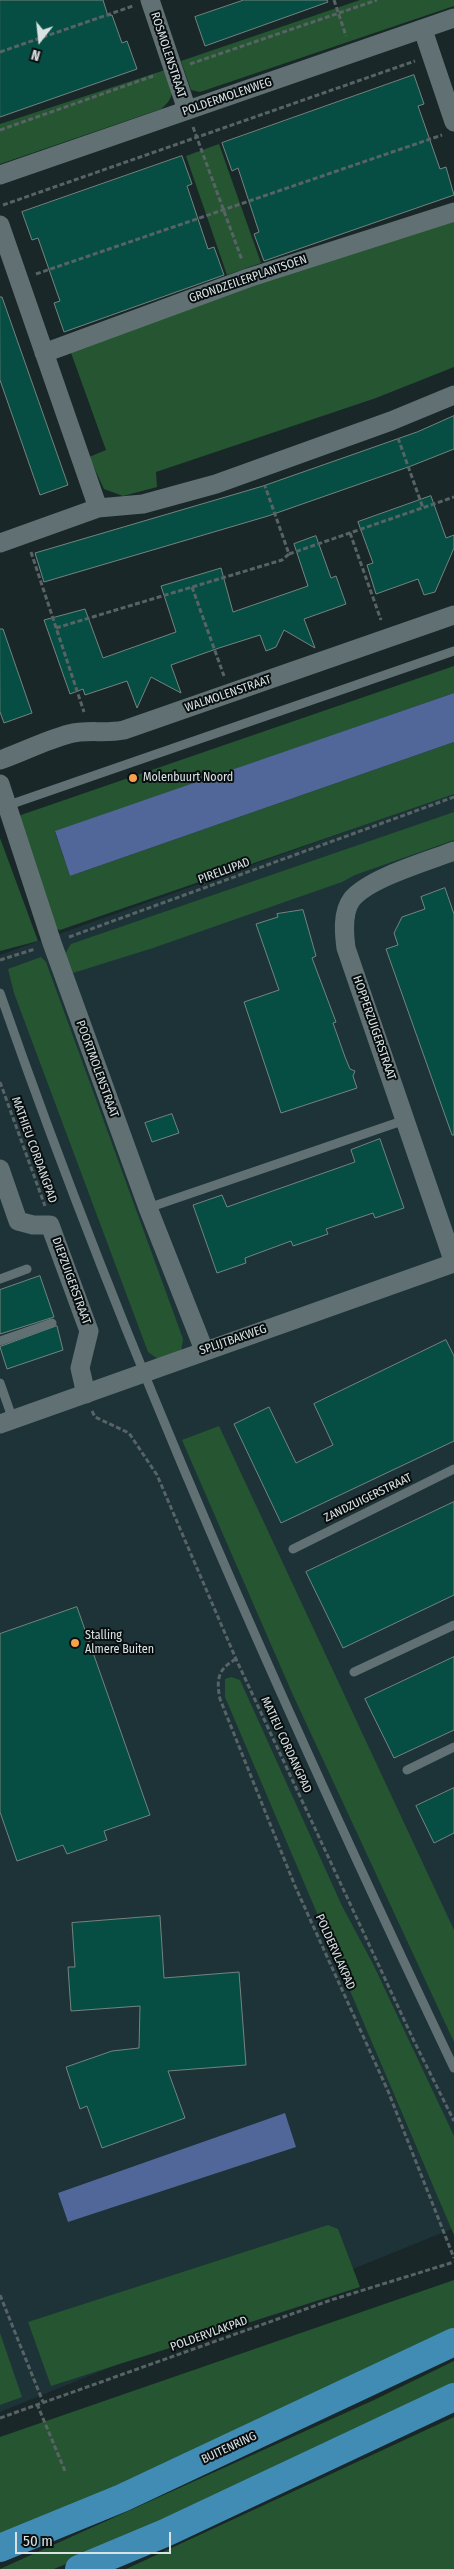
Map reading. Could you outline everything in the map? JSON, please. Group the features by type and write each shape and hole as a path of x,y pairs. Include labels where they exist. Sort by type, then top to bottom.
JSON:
{"highway":[{"name":"BUITENRING","path":"0,2548 122,2498 454,2342"},
{"path":"79,2569 165,2533 454,2397"}],"street":[{"name":"ROSMOLENSTRAAT","path":"150,0 186,110"},
{"name":"POLDERMOLENWEG","path":"0,175 454,18"},
{"path":"422,30 431,56 449,128"},
{"name":"GRONDZEILERPLANTSOEN","path":"44,353 248,278 454,212"},
{"path":"0,226 98,508"},
{"path":"0,543 98,508 143,504 216,484 391,421 454,395"},
{"name":"WALMOLENSTRAAT","path":"0,760 69,734 91,732 106,734 124,730 454,615"},
{"name":"POORTMOLENSTRAAT","path":"0,784 4,807 52,943 148,1208 204,1350"},
{"name":"HOPPERZUIGERSTRAAT","path":"454,851 370,884 351,900 343,927 346,948 454,1263"},
{"path":"0,1169 18,1221 41,1225"},
{"name":"DIEPZUIGERSTRAAT","path":"41,1225 89,1331 80,1368 86,1394"},
{"name":"SPLIJTBAKWEG","path":"6,1422 204,1350 454,1263"}],"lane":[{"path":"4,807 454,651"},
{"path":"0,993 56,1151 144,1373 283,1702 454,2068"},
{"path":"148,1208 405,1120"},
{"path":"0,1279 27,1269"},
{"path":"0,1341 52,1323"},
{"name":"SPLIJTBAKWEG","path":"0,1383 6,1422"},
{"name":"ZANDZUIGERSTRAAT","path":"293,1549 454,1470"},
{"path":"354,1672 454,1625"},
{"path":"407,1770 454,1747"}],"path":[{"path":"0,52 150,0"},
{"path":"334,0 352,54"},
{"path":"0,206 196,136 431,56"},
{"path":"186,110 248,278"},
{"path":"19,280 449,128"},
{"path":"391,421 423,508"},
{"path":"259,469 289,554"},
{"path":"56,628 282,560 289,554 454,497"},
{"path":"350,533 387,638"},
{"path":"25,534 91,732"},
{"path":"192,587 230,693"},
{"name":"PIRELLIPAD","path":"0,960 52,943 454,797"},
{"name":"MATHIEU CORDANGPAD","path":"0,1082 41,1225"},
{"name":"MATIEU CORDANGPAD","path":"86,1394 95,1417 128,1433 157,1475 236,1659 414,2041 454,2121"},
{"name":"POLDERVLAKPAD","path":"0,2418 331,2300 454,2260 388,2091 295,1886 220,1698 216,1683 219,1674 226,1664 236,1659"},
{"path":"0,2294 43,2402"},
{"path":"37,2404 65,2471"}],"shaded area":[{"path":"454,793 454,2228 0,2412 0,955"}],"green space":[{"path":"360,0 454,0 454,6 200,92 191,90 181,61"},
{"path":"165,70 172,95 170,100 161,109 0,164 0,124"},
{"path":"219,144 261,263 227,275 186,156"},
{"path":"454,214 454,367 376,398 156,472 157,487 123,496 104,489 89,457 106,450 70,350"},
{"path":"454,666 454,693 55,832 70,876 454,742 454,794 60,930 55,928 18,816"},
{"path":"454,812 454,840 355,875 342,882 153,948 73,973 65,954 71,944"},
{"path":"0,838 38,941 0,951"},
{"path":"41,957 46,962 183,1339 181,1352 158,1359 148,1352 14,993 8,969"},
{"path":"219,1426 454,1930 454,2042 293,1695 182,1440"},
{"path":"231,1677 240,1680 342,1906 373,1964 454,2136 454,2235 225,1697 225,1679"},
{"path":"328,2225 338,2229 360,2287 51,2386 28,2322"},
{"path":"454,2280 454,2332 0,2540 0,2437"},
{"path":"0,2333 22,2397 0,2405"},
{"path":"454,2361 454,2387 130,2537 54,2569 0,2569 374,2400"},
{"path":"454,2417 454,2569 126,2569"}],"water":[{"path":"454,693 454,742 70,876 55,831"},
{"path":"285,2113 296,2147 68,2222 58,2193"}],"building":[{"path":"0,0 103,0 108,16 112,15 122,43 127,41 137,69 0,117"},
{"path":"244,0 327,0 328,2 205,46 195,17"},
{"path":"414,75 424,104 418,106 440,169 446,167 454,195 264,261 254,234 259,232 238,168 232,171 222,143"},
{"path":"182,156 192,184 187,186 208,249 214,247 224,275 64,332 54,303 60,301 38,238 32,240 22,212"},
{"path":"0,297 2,297 68,485 40,495 0,380"},
{"path":"454,416 454,449 268,516 44,582 35,553 263,486 417,432"},
{"path":"431,496 446,538 454,535 454,548 435,592 424,595 418,579 376,594 367,565 373,563 358,522"},
{"path":"316,536 331,578 336,576 346,604 304,619 315,648 284,630 276,647 266,651 260,635 219,648 171,665 181,693 151,677 137,708 127,681 85,695 83,689 70,694 44,620 85,609 103,658 176,632 161,586 221,568 233,612 308,586 294,544"},
{"path":"0,629 3,629 32,713 4,723 0,712"},
{"path":"445,888 454,914 454,1135 452,1135 386,949 398,945 394,933 402,917 425,909 421,897"},
{"path":"303,910 316,956 312,958 336,1022 333,1023 345,1057 350,1069 355,1071 353,1076 357,1088 281,1113 244,1002 279,990 256,924 278,917 277,914"},
{"path":"172,1114 179,1133 152,1142 145,1123"},
{"path":"380,1139 404,1208 375,1218 373,1213 326,1229 328,1234 293,1246 291,1241 245,1258 246,1263 217,1273 193,1205 222,1195 227,1207 355,1162 351,1150"},
{"path":"40,1276 54,1317 0,1334 0,1290"},
{"path":"57,1326 63,1350 7,1369 0,1347"},
{"path":"446,1340 454,1356 454,1441 281,1523 234,1424 269,1407 296,1463 333,1445 314,1404"},
{"path":"454,1502 454,1595 343,1648 306,1572"},
{"path":"77,1607 150,1815 104,1831 107,1840 67,1854 63,1845 17,1861 0,1812 0,1634"},
{"path":"454,1657 454,1730 394,1758 365,1699"},
{"path":"454,1788 454,1833 434,1843 416,1806"},
{"path":"160,1916 164,1978 239,1972 246,2065 168,2071 185,2118 102,2148 87,2106 80,2109 66,2067 112,2051 139,2048 140,2006 71,2011 68,1967 75,1967 72,1923"}],"place":[{"name":"Molenbuurt Noord","path":"133,778"},
{"name":"Stalling Almere Buiten","path":"75,1643"}]}
